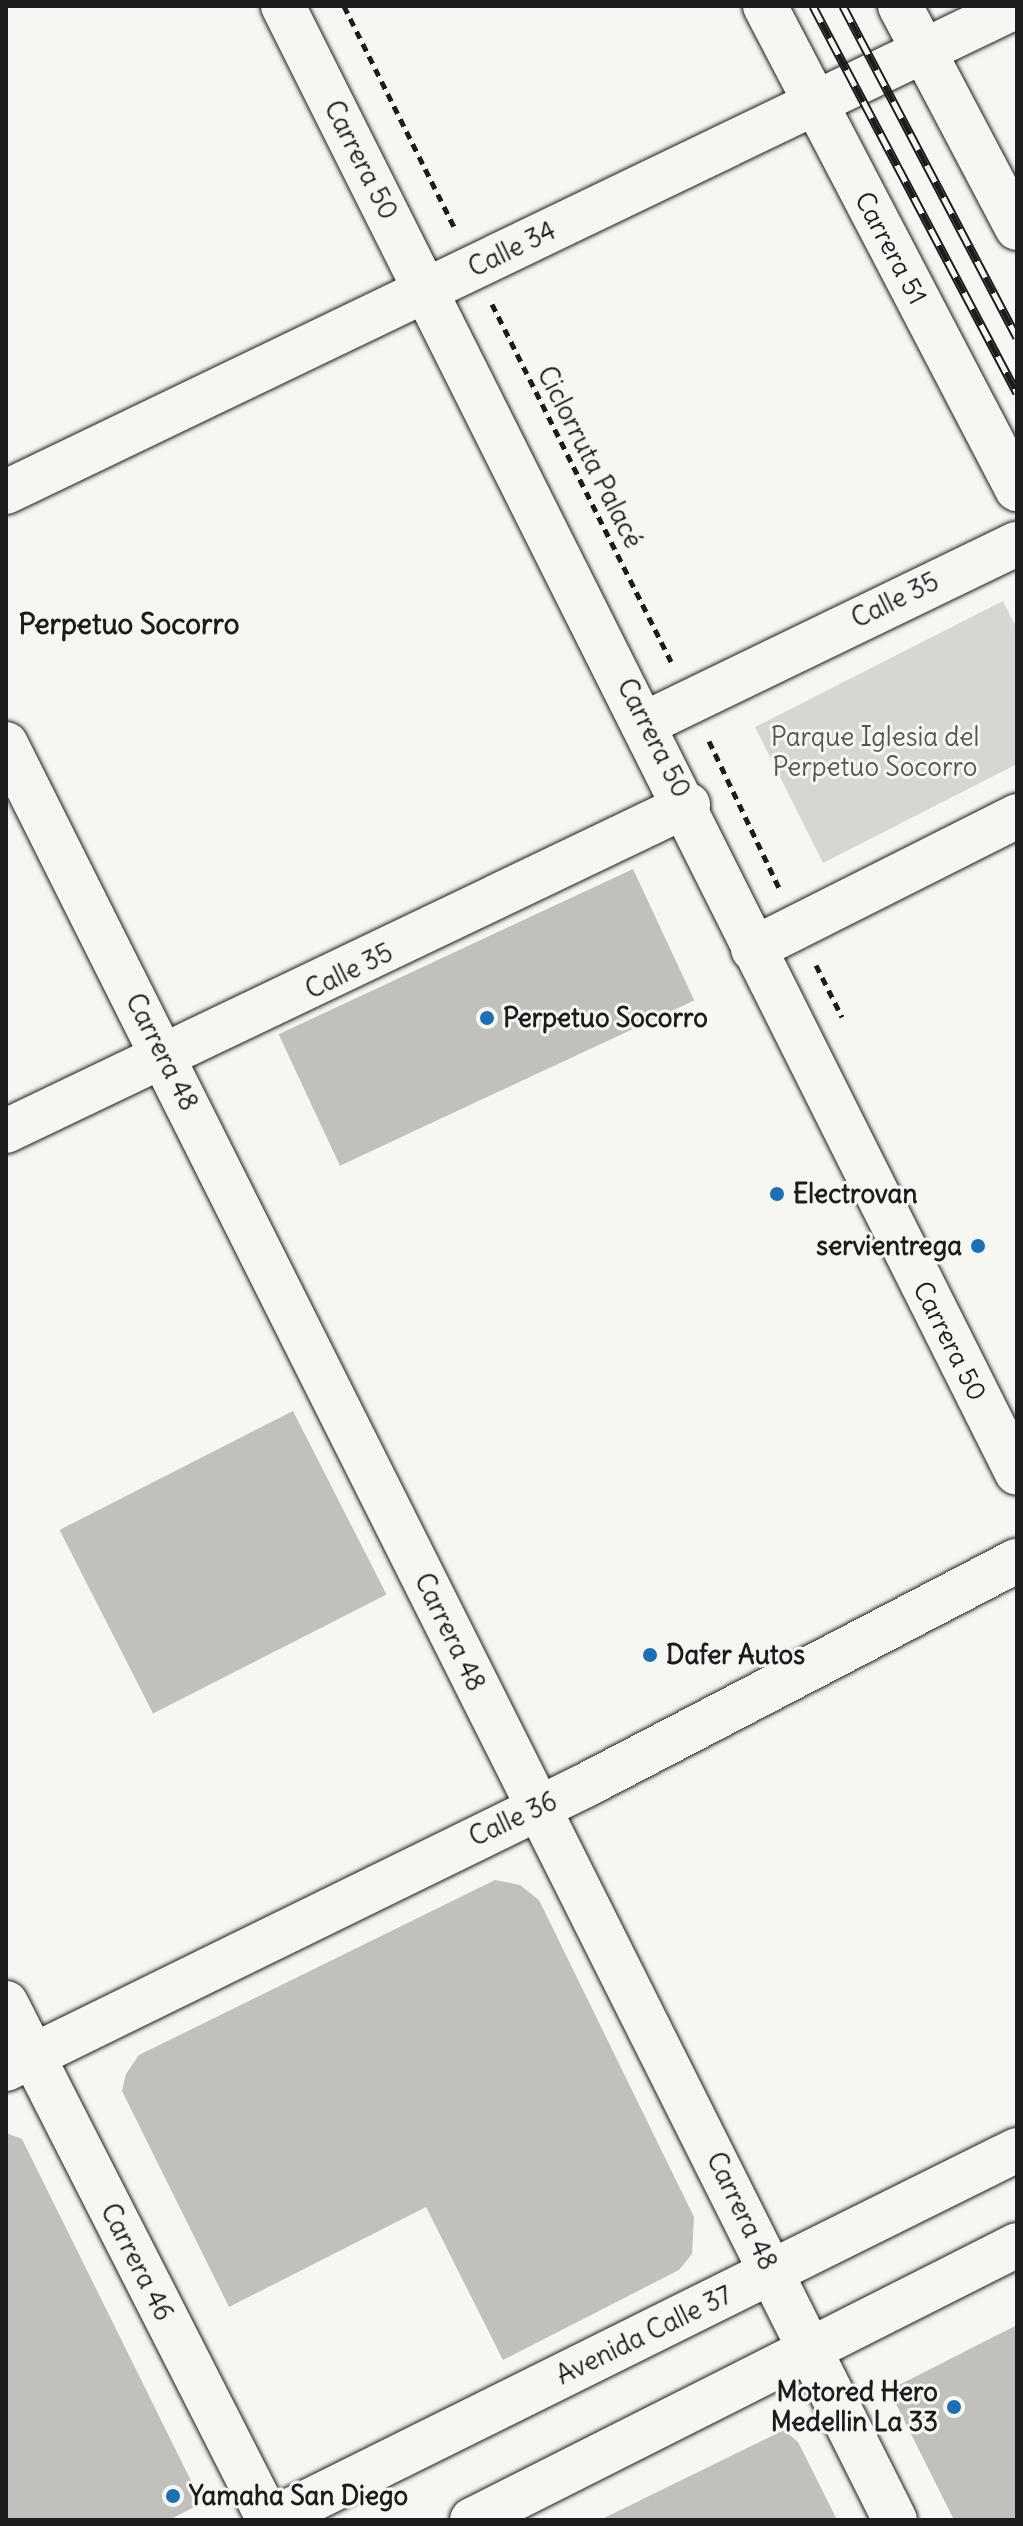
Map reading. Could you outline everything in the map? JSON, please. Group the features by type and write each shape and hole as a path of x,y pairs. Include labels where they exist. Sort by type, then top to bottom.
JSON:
{"street":[{"name":"Carrera 50","path":"283,6 688,805 753,949 1017,1473"},
{"name":"Carrera 51","path":"765,6 1017,489"},
{"path":"900,6 1017,228"},
{"name":"Calle 34","path":"6,492 923,48 1017,6"},
{"name":"Calle 35","path":"646,723 1017,544"},
{"name":"Carrera 48","path":"6,744 895,2520"},
{"name":"Calle 35","path":"6,1131 688,805"},
{"path":"753,949 1017,816"},
{"name":"Calle 36","path":"19,2062 538,1805 1017,1561"},
{"name":"Carrera 46","path":"6,2003 19,2062 270,2520"},
{"name":"Avenida Calle 37","path":"270,2520 1017,2150"},
{"path":"472,2520 810,2346 1017,2245"}],"path":[{"name":"Ciclorruta Palacé","path":"344,6 690,701 798,927"}],"green space":[{"name":"Parque Iglesia del Perpetuo Socorro","path":"1003,601 1017,629 1017,764 823,863 755,727"}],"building":[{"name":"Perpetuo Socorro","path":"633,869 694,1000 340,1166 279,1034"},
{"path":"293,1411 387,1595 153,1713 60,1530"},
{"path":"495,1880 520,1885 539,1900 694,2217 692,2254 679,2270 503,2360 426,2207 229,2307 122,2091 126,2074 139,2055"},
{"path":"6,2133 22,2139 202,2503 169,2520 6,2520"},
{"path":"1017,2325 1017,2520 954,2520 889,2390"},
{"path":"784,2430 798,2442 837,2520 600,2520"}],"railway":[{"path":"813,6 1017,393"},
{"path":"843,6 1017,337"}],"place":[{"name":"Perpetuo Socorro","path":"487,1018"},
{"name":"Electrovan","path":"777,1194"},
{"name":"servientrega","path":"978,1246"},
{"name":"Dafer Autos","path":"650,1655"},
{"name":"Motored Hero Medellin La 33","path":"954,2407"},
{"name":"Yamaha San Diego","path":"173,2496"}],"district":[{"name":"Perpetuo Socorro","path":"129,624"}]}
